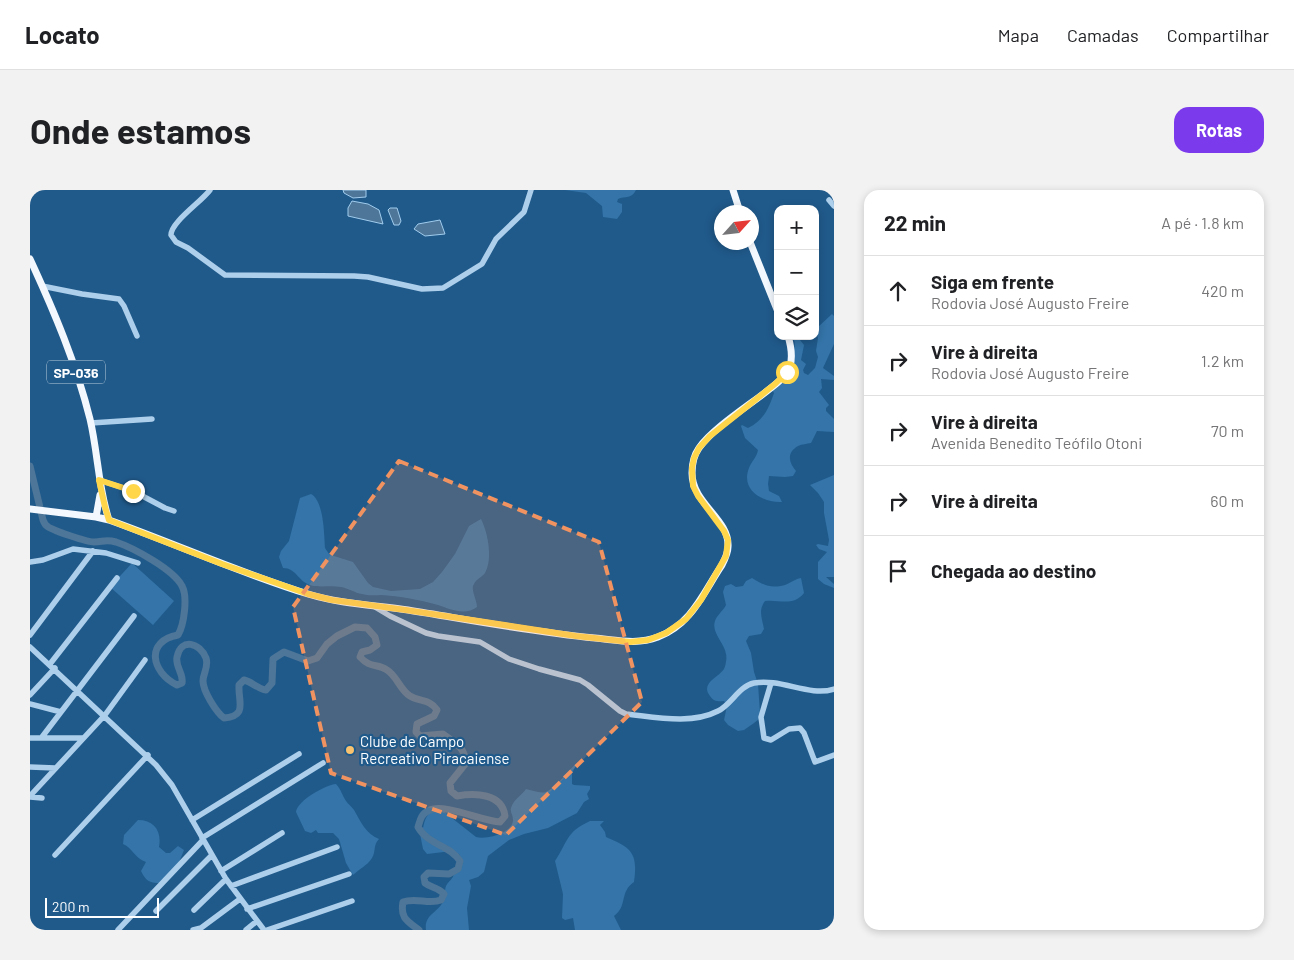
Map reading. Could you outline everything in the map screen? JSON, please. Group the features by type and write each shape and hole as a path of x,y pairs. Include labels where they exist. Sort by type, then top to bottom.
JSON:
{"main road":[{"path":"733,190 738,205"},
{"path":"753,250 774,302"},
{"name":"SP-036","path":"30,259 68,348 91,423 101,491 109,520"},
{"path":"32,509 109,520 222,564 308,594 347,603 630,642 648,640 676,628 686,619 701,600 722,565 728,547 724,531 698,496 693,486 692,468 694,458 699,448 710,436 770,389 787,372 792,355 789,340"},
{"name":"SP-036","path":"96,517 101,491"}],"street":[{"path":"210,190 203,199 173,226 171,235 176,242 188,248 225,275 368,277 432,290 443,288 480,266 496,239 524,212 531,190"},
{"path":"829,200 834,206"},
{"path":"42,286 82,294 119,298 137,336"},
{"path":"91,423 152,419"},
{"path":"99,480 133,491 174,511"},
{"path":"30,562 43,560 73,549 76,551 106,553 138,563"},
{"path":"76,551 86,560"},
{"path":"30,635 93,551"},
{"path":"30,695 117,578"},
{"path":"371,605 426,633 480,642 509,659 580,680 588,684 626,714 670,718 690,718 709,714 726,706 741,690 752,683 788,684 820,691 834,689"},
{"path":"42,737 134,616"},
{"path":"30,647 53,666 148,755 172,786 230,886 265,930 352,901"},
{"path":"30,796 82,738 105,716 145,660"},
{"path":"771,683 761,717 764,738 771,740 789,729 800,728 804,733 815,762 834,755"},
{"path":"30,704 61,712"},
{"path":"30,738 82,738"},
{"path":"192,820 299,754"},
{"path":"55,855 148,755"},
{"path":"118,930 203,839 323,763"},
{"path":"30,767 55,768"},
{"path":"30,796 42,798"},
{"path":"221,871 282,833"},
{"path":"230,886 337,847"},
{"path":"156,911 211,856"},
{"path":"247,909 349,874"},
{"path":"194,910 226,880"},
{"path":"193,930 201,928 240,899"},
{"path":"246,930 257,921"}],"highlighted area":[{"path":"399,461 599,542 642,702 506,835 331,773 293,607"}],"shaded area":[{"path":"343,190 366,190 366,197 353,198 344,193"},
{"path":"565,190 636,190 630,196 618,199 617,202 622,204 622,212 617,219 603,217 602,206 586,193"},
{"path":"352,201 368,204 379,210 383,224 348,216 348,208"},
{"path":"390,208 397,208 401,221 399,225 394,225 388,210"},
{"path":"440,220 445,234 425,236 414,229 418,224"},
{"path":"832,314 834,316 834,344 823,368 834,376 834,380 821,379 822,388 819,392 829,405 826,411 834,419 834,432 817,431 811,443 800,445 794,449 790,455 792,465 796,471 793,476 769,476 769,491 779,496 782,502 761,498 751,489 747,476 758,450 745,438 741,426 748,428 754,425 765,413 774,393 771,387 794,351 794,340 800,340 804,345 801,360 806,364 803,370 804,373 808,375 815,368 818,357 816,351 819,340 819,326"},
{"path":"834,475 834,577 826,577 834,584 834,588 818,579 818,562 827,552 819,549 816,545 828,546 829,540 824,502 810,485"},
{"path":"311,494 319,503 324,527 325,548 329,554 353,562 373,587 391,591 420,589 433,582 455,554 469,526 481,519 486,531 489,561 485,573 473,586 477,607 468,611 458,611 410,598 365,595 337,586 314,586 306,583 291,570 283,568 279,557 289,541 300,498"},
{"path":"132,563 174,601 153,625 110,587"},
{"path":"752,578 775,587 801,578 804,593 795,600 786,602 765,601 763,604 761,614 764,629 761,634 749,636 746,641 751,653 758,684 759,719 744,730 738,731 724,720 727,706 724,701 713,699 707,688 708,684 724,669 726,663 725,650 716,634 714,625 726,605 723,592 725,586 731,584 736,587 743,586 746,581"},
{"path":"578,762 572,773 572,784 590,786 590,789 587,794 589,799 584,802 577,813 548,828 509,840 488,856 484,872 478,877 469,880 471,886 467,908 469,930 426,930 429,917 443,902 446,886 462,860 459,854 452,851 427,854 423,849 420,834 429,814 434,809 443,811 476,837 480,838 504,832 512,825 512,805 526,789 539,792 550,790"},
{"path":"336,784 364,827 374,837 379,839 370,861 353,875 346,863 339,839 333,833 318,833 316,830 311,833 305,831 296,812 301,803 312,794"},
{"path":"138,820 148,822 156,827 160,841 159,847 166,853 170,853 178,846 184,850 178,865 160,883 150,882 146,879 141,871 146,862 123,844 124,835"},
{"path":"590,821 604,821 600,825 606,837 627,848 634,858 634,882 629,886 621,908 614,916 621,930 575,930 573,918 565,920 562,918 563,894 555,861 572,833"}],"waterway":[{"path":"30,466 46,526 84,540 94,542 109,541 124,545 153,560 178,580 185,597 182,625 178,635 167,638 156,650 157,665 162,673 177,685 182,683 182,677 177,664 179,651 182,647 191,644 200,649 207,661 203,681 205,690 214,706 224,718 231,717 239,711 239,685 244,680 266,690 272,683 273,659 284,652 308,661 317,658 327,644 337,636 355,627 367,628 375,637 377,645 370,650 362,652 360,657 367,663 383,668 390,673 410,696 434,706 437,710 434,716 417,724 416,732 420,736 443,734 464,753 466,763 450,783 451,791 457,796 487,796 499,803 503,808 505,816 500,822 443,809 428,811 422,816 418,827 422,833 427,838 451,851 460,861 458,869 449,874 428,873 424,877 425,883 444,894 441,900 432,902 413,900 403,902 402,907 405,919 419,930"}],"place":[{"name":"Clube de Campo Recreativo Piracaiense","path":"350,750"}],"route":[{"path":"133,491 99,480 109,520 222,564 308,594 347,603 406,610 518,628 640,642 676,628 686,619 701,600 726,556 728,540 724,531 698,496 693,486 692,468 699,448 710,436 775,384 787,372"}]}
